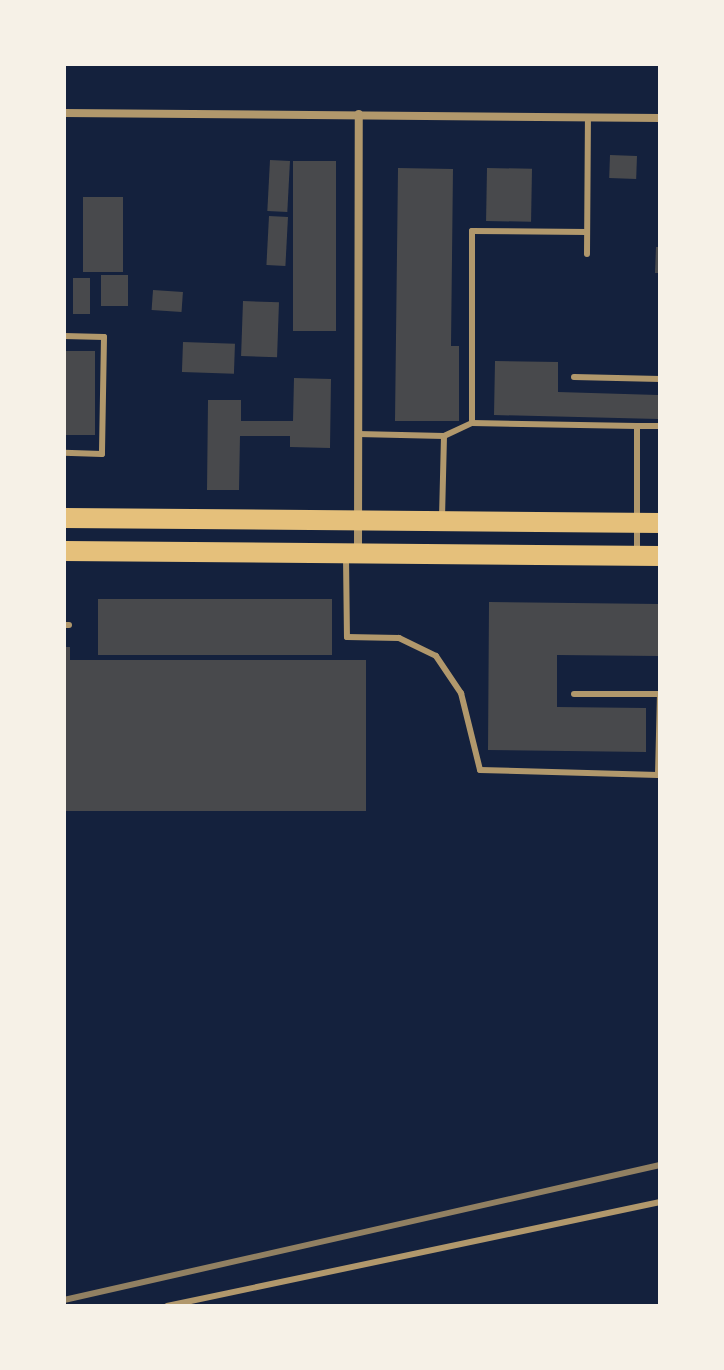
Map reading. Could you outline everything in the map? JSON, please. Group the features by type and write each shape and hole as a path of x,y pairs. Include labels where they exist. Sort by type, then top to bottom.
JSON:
{"highway":[{"path":"64,518 660,523"},
{"path":"64,551 660,556"}],"street":[{"path":"64,113 660,118"},
{"path":"352,553 357,519 359,114"}],"lane":[{"path":"587,254 588,117"},
{"path":"472,423 472,231 587,232"},
{"path":"64,336 104,337 102,454 64,453"},
{"path":"574,377 660,379"},
{"path":"358,434 444,436 472,423 660,426"},
{"path":"637,426 637,556"},
{"path":"442,520 444,436"},
{"path":"352,553 347,637 399,638 436,656 461,693 480,770 658,775 660,694 574,694"},
{"path":"167,1306 660,1202"}],"building":[{"path":"610,155 637,156 636,179 609,178"},
{"path":"270,160 290,161 287,212 267,211"},
{"path":"293,161 336,161 336,331 293,331"},
{"path":"398,168 453,169 451,346 459,346 459,421 395,421"},
{"path":"487,168 532,169 531,222 486,221"},
{"path":"83,197 123,197 123,272 83,272"},
{"path":"269,216 288,217 285,266 266,265"},
{"path":"656,247 660,247 660,273 655,273"},
{"path":"101,275 128,275 128,306 101,306"},
{"path":"73,278 90,278 90,314 73,314"},
{"path":"153,290 183,292 182,312 152,310"},
{"path":"243,301 279,302 277,357 241,356"},
{"path":"183,342 235,344 234,374 182,372"},
{"path":"64,351 95,351 95,435 64,435"},
{"path":"495,361 558,362 558,392 658,395 658,419 494,415"},
{"path":"294,378 331,379 330,448 290,447 290,436 240,436 239,490 207,490 208,400 241,400 241,421 293,421"},
{"path":"98,599 332,599 332,655 98,655"},
{"path":"489,602 659,604 659,656 557,655 557,707 646,708 646,752 488,750"},
{"path":"64,647 70,647 70,660 366,660 366,811 64,811"}],"railway":[{"path":"64,1300 660,1165"}]}
